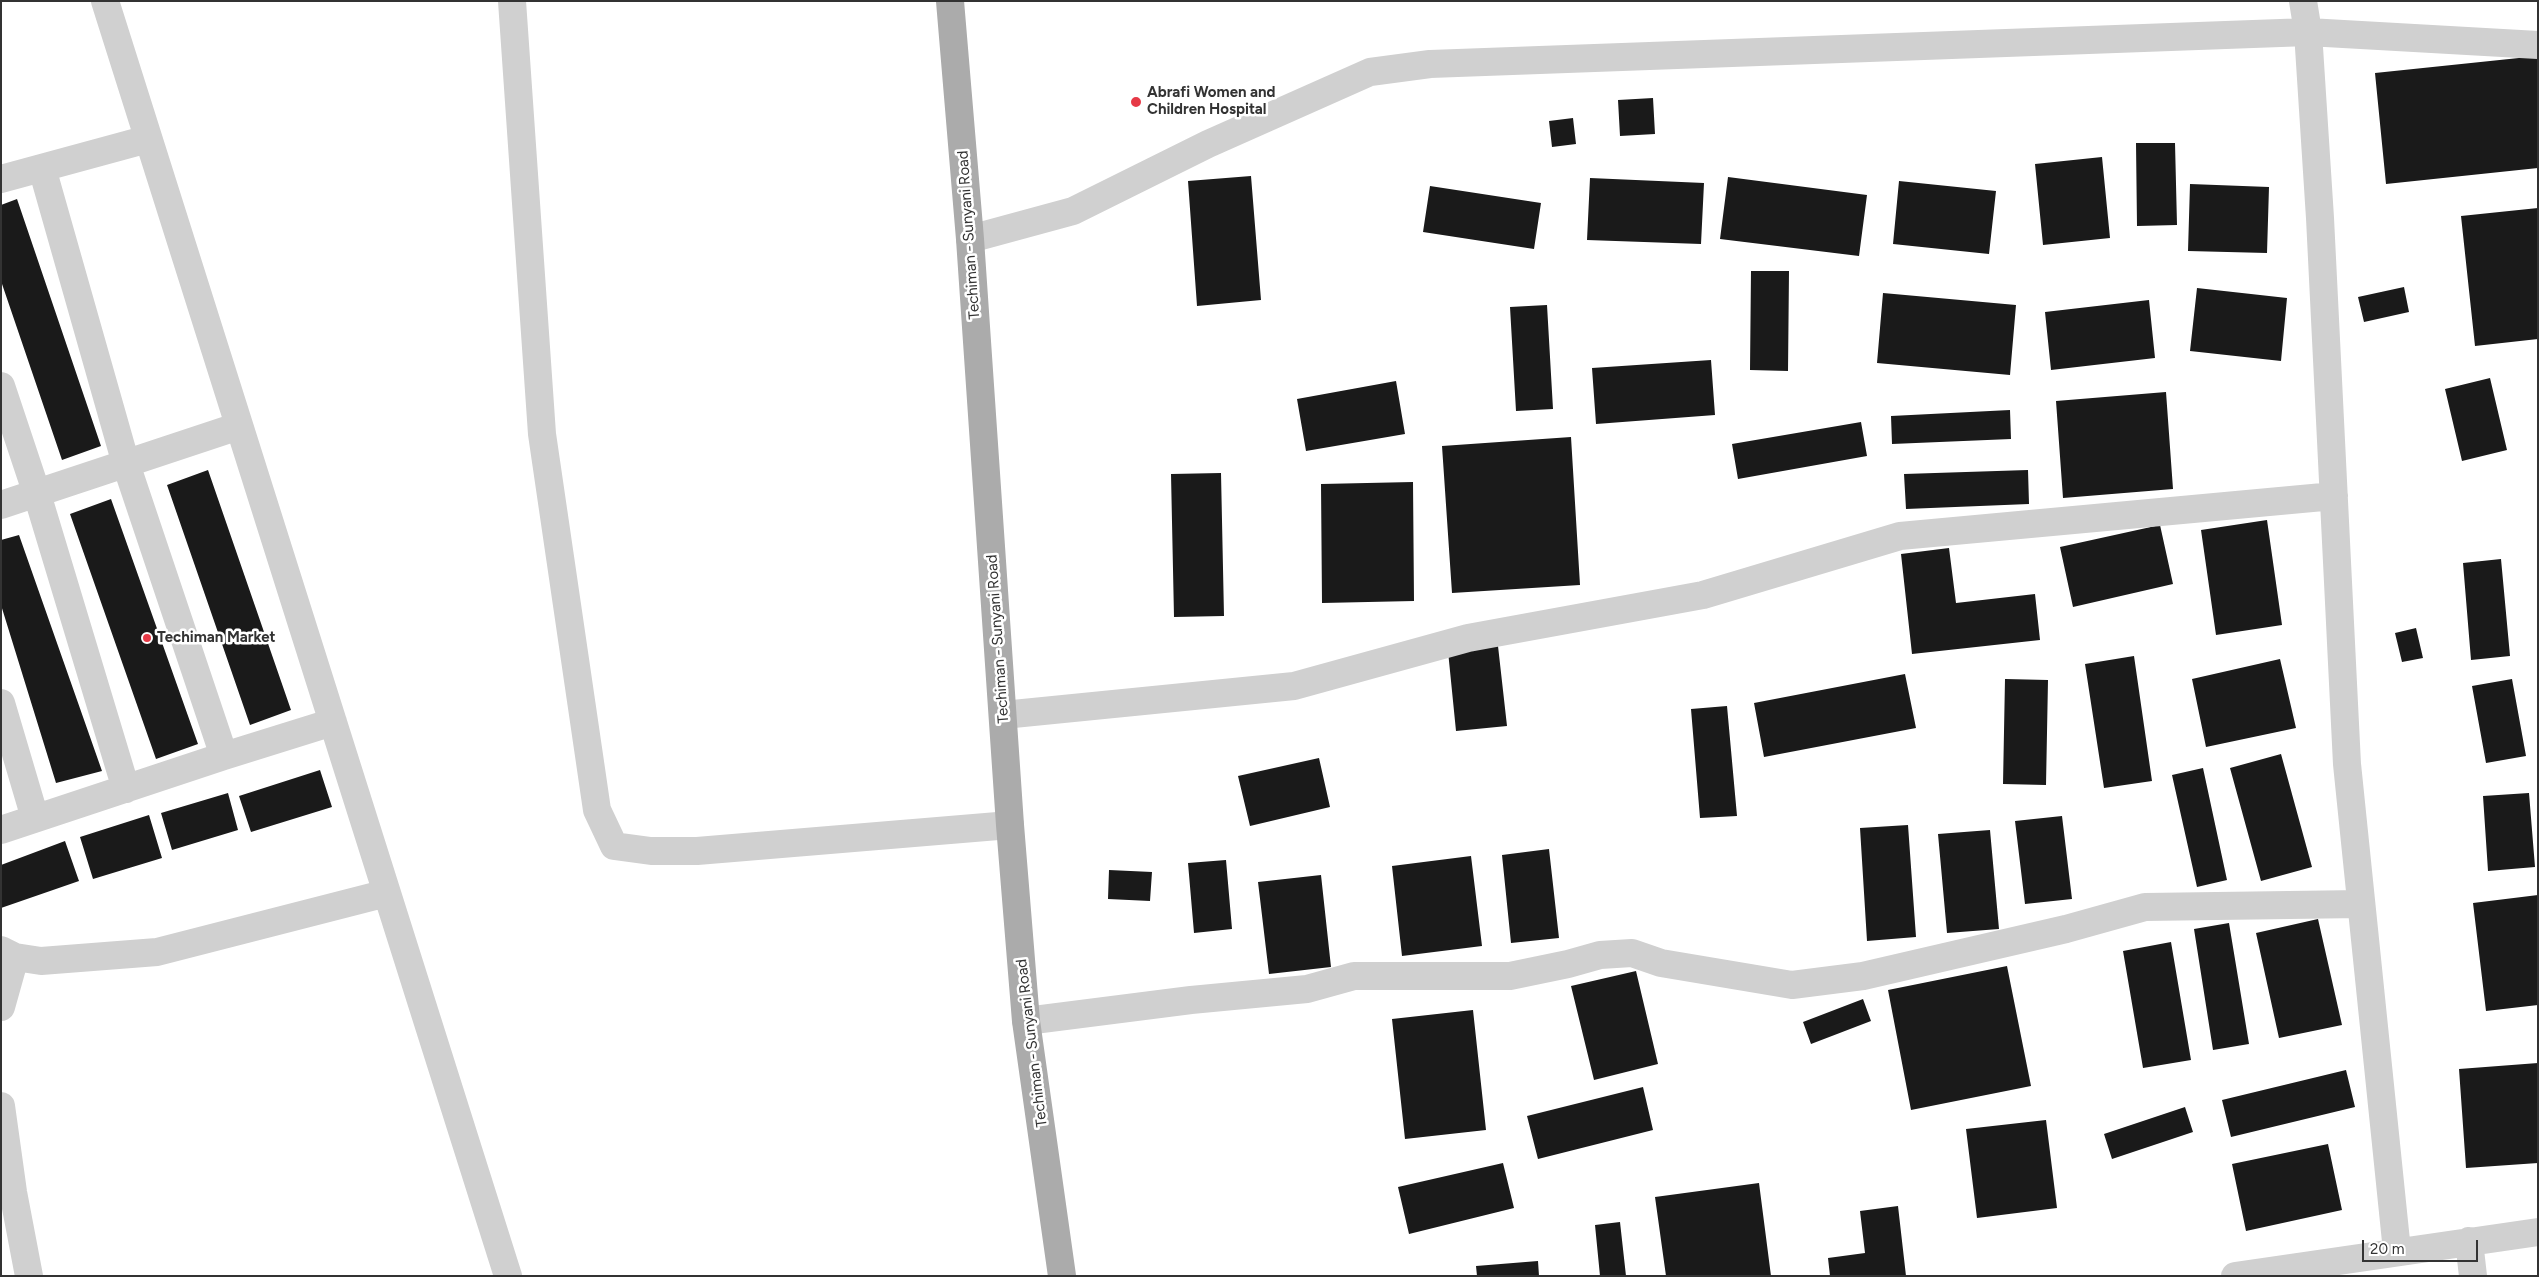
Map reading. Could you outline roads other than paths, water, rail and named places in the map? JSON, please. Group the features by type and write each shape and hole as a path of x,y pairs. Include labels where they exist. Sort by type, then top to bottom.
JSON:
{"main road":[{"name":"Techiman - Sunyani Road","path":"950,1 970,239 1010,824 1026,1021 1062,1276"}],"street":[{"path":"105,1 508,1276"},
{"path":"512,1 542,434 597,810 614,846 651,851 698,851 1010,824"},
{"path":"2303,1 2308,32 2347,764 2397,1251"},
{"path":"970,239 1073,211 1208,144 1370,72 1430,64 2308,32 2538,44"},
{"path":"1,179 148,139"},
{"path":"42,168 126,464 224,756"},
{"path":"1,386 126,789"},
{"path":"1,506 239,426"},
{"path":"1003,715 1294,686 1468,638 1702,595 1900,536 2334,496"},
{"path":"1,703 35,818"},
{"path":"1,830 333,722"},
{"path":"1,1006 8,954 41,961 157,952 387,893"},
{"path":"1026,1021 1190,1000 1307,989 1354,976 1510,976 1568,964 1600,954 1632,954 1661,963 1792,985 1873,974 2056,932 2145,907 2361,904"},
{"path":"1,1106 13,1192 29,1276"},
{"path":"2235,1276 2538,1232"},
{"path":"2469,1241 2473,1276"}],"place":[{"name":"Abrafi Women and Children Hospital","path":"1136,102"},
{"name":"Techiman Market","path":"147,638"}]}
